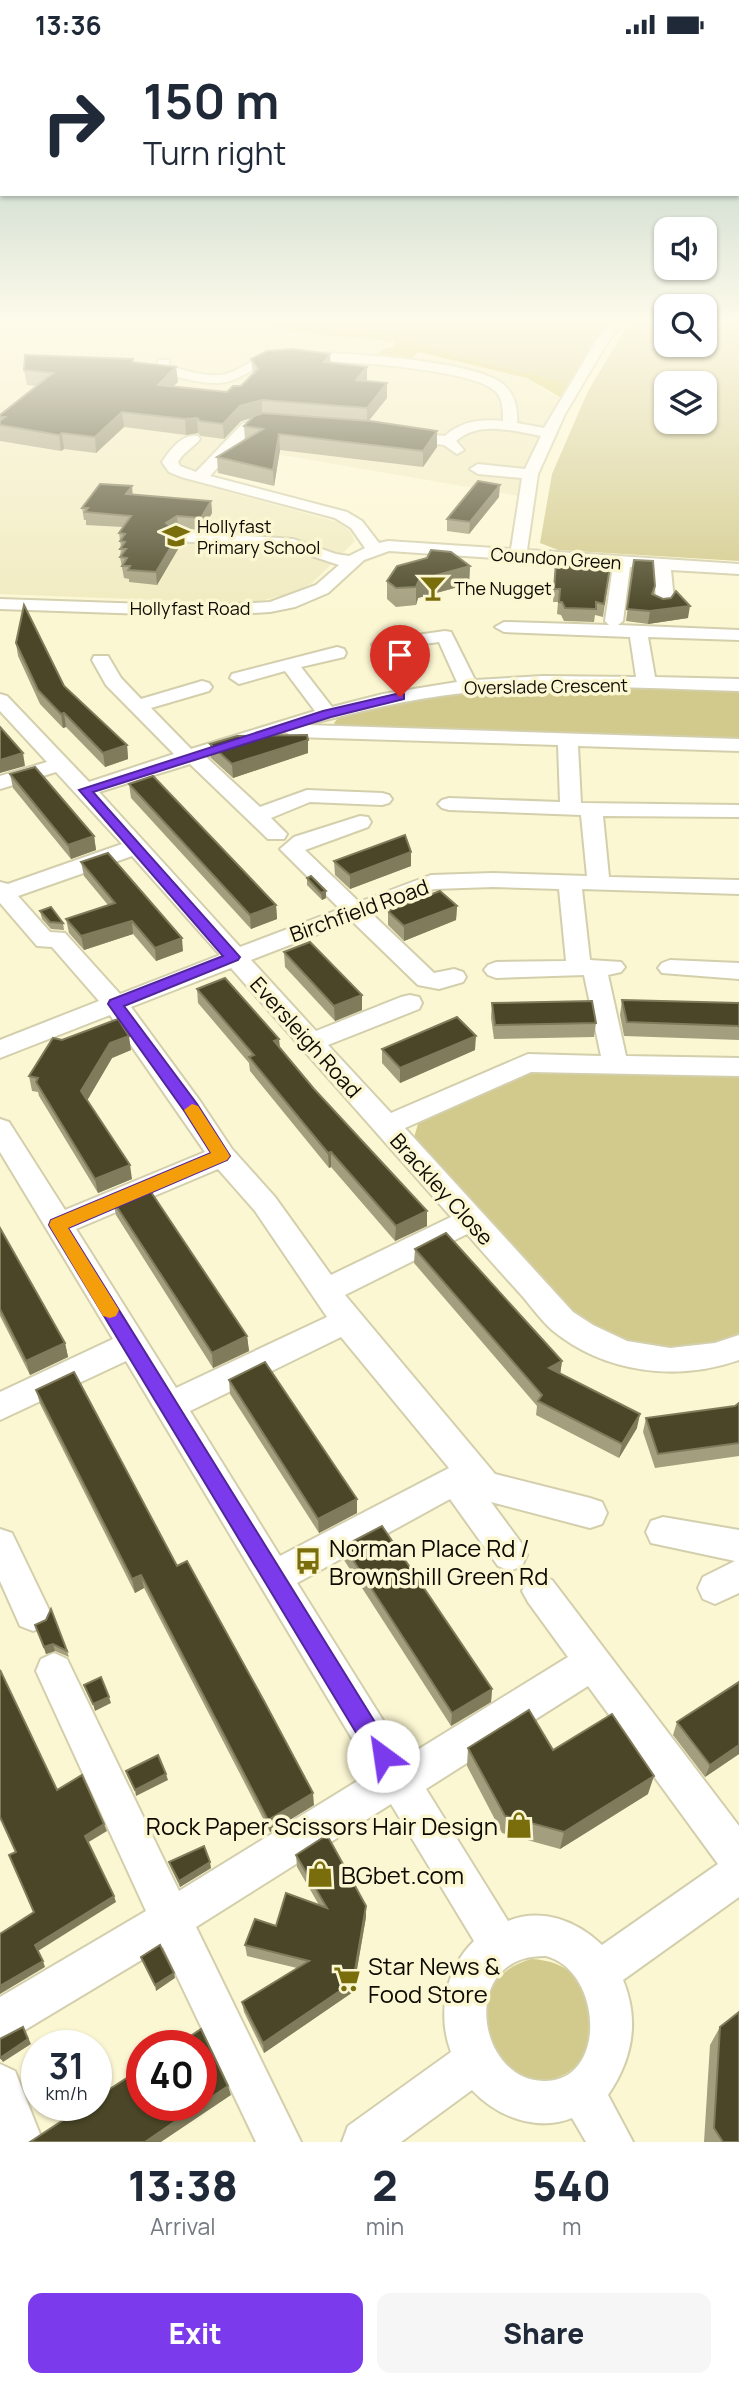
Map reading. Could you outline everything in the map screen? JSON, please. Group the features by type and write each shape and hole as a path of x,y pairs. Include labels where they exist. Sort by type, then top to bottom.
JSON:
{"street":[{"path":"509,421 509,426"},
{"path":"518,556 530,474 556,421"},
{"path":"197,477 248,426 262,422 287,423"},
{"path":"383,432 453,445 462,428 494,424 549,433"},
{"path":"193,439 176,452 170,461 174,468 197,477 341,515 350,519 367,535 374,549"},
{"path":"478,469 530,474"},
{"path":"178,536 293,544 316,554 351,561"},
{"name":"Coundon Green","path":"374,549 401,546 739,569"},
{"name":"Hollyfast Road","path":"4,604 205,611 259,608 289,603 323,589 351,561 374,549"},
{"path":"614,621 622,562"},
{"path":"661,604 665,600 663,565"},
{"path":"0,627 4,604"},
{"path":"504,627 739,635"},
{"path":"638,631 647,683"},
{"path":"382,645 444,636 468,686"},
{"path":"239,678 337,653"},
{"path":"101,660 113,681 138,706 276,834"},
{"path":"289,664 327,714"},
{"name":"Overslade Crescent","path":"85,790 327,714 373,702 468,686 532,683 739,685"},
{"path":"138,706 202,687"},
{"name":"Eversleigh Road","path":"0,700 85,790 386,1126"},
{"name":"Overslade Crescent","path":"275,731 739,745"},
{"path":"568,740 599,883"},
{"path":"0,783 60,764"},
{"path":"257,815 307,796 382,799"},
{"path":"449,804 739,811"},
{"path":"360,822 302,842 291,849 427,980 439,981 454,977"},
{"path":"135,847 1,893 115,1004 191,1108 222,1156 265,1204 346,1321 485,1486 590,1513"},
{"name":"Birchfield Road","path":"0,1049 431,882 451,880 739,887"},
{"path":"570,882 596,968 615,1063"},
{"path":"496,970 596,968"},
{"path":"670,968 739,971"},
{"path":"311,1042 410,1003"},
{"name":"Brackley Close","path":"739,1067 539,1062 518,1066 386,1126 546,1306 580,1335 600,1345 648,1359 675,1361 704,1358 739,1347"},
{"path":"0,1129 500,1946"},
{"path":"58,1225 222,1156"},
{"path":"324,1292 470,1220"},
{"path":"170,1406 346,1321"},
{"path":"0,1408 130,1345"},
{"path":"274,1577 455,1480 510,1555"},
{"path":"663,1532 739,1546"},
{"path":"0,1544 33,1614"},
{"path":"540,1591 593,1662 737,1875 597,1973"},
{"path":"0,2021 593,1662"},
{"path":"54,1671 279,2142"},
{"path":"522,1936 550,1936 573,1948 597,1973 612,2014 612,2030 603,2066 581,2092 556,2102 538,2103 526,2100 513,2096 487,2076 476,2060 469,2045 467,1994 481,1963 500,1946 522,1936"},
{"path":"364,2142 476,2060"},
{"path":"0,2086 21,2142"},
{"path":"581,2092 611,2142"}],"shaded area":[{"path":"0,421 558,421 526,497 276,454 229,449 192,482 337,522 350,531 355,541 312,583 292,593 260,601 233,603 0,594"},
{"path":"575,421 654,421 654,434 717,434 717,421 739,421 739,561 558,550 540,543 552,474"},
{"path":"507,688 739,690 739,739 339,728 334,723 338,718 418,699"},
{"path":"531,1071 739,1074 739,1337 713,1347 644,1349 581,1324 413,1141 418,1124"},
{"path":"531,1959 556,1964 574,1976 585,1995 591,2028 589,2047 576,2066 561,2076 538,2080 518,2072 501,2057 490,2037 486,2014 491,1991 505,1972"}],"building":[{"path":"0,421 113,421 95,437 62,433 59,435 0,425"},
{"path":"200,421 226,421 223,424"},
{"path":"249,421 366,421 437,431 423,451 279,434 273,470 217,457 263,429 244,426"},
{"path":"478,481 500,485 470,522 447,519"},
{"path":"100,484 132,486 126,494 211,501 201,518 177,516 166,523 180,532 156,572 128,570 130,566 122,566 127,558 120,557 126,549 120,549 125,542 120,541 125,534 119,533 131,516 85,512 88,508 82,508"},
{"path":"431,550 451,552 470,566 419,580 416,587 396,588 387,581 397,566 427,558"},
{"path":"569,560 611,562 604,604 596,602 596,609 565,608 562,602 559,602 560,589 554,589 556,562 569,563"},
{"path":"634,560 653,561 655,586 652,594 663,599 671,598 676,591 690,606 650,611 627,609"},
{"path":"24,605 64,686 127,745 103,753 38,690 16,643"},
{"path":"0,727 23,753 0,760"},
{"path":"307,735 308,740 232,764 210,744 237,736"},
{"path":"35,767 94,836 68,845 10,774"},
{"path":"153,776 276,905 250,915 129,784"},
{"path":"405,835 411,852 350,875 334,861"},
{"path":"108,853 182,938 155,948 132,921 81,936 66,919 115,903 81,862"},
{"path":"311,876 326,891 321,893 307,878"},
{"path":"440,891 457,906 404,926 388,911"},
{"path":"51,907 63,923 50,922 40,911"},
{"path":"310,942 362,995 334,1006 284,952"},
{"path":"225,978 279,1039 274,1041 314,1089 427,1211 396,1226 331,1152 328,1153 249,1057 254,1055 197,989"},
{"path":"622,1000 739,1003 739,1026 627,1022"},
{"path":"592,1001 596,1023 495,1025 492,1003"},
{"path":"457,1017 476,1036 400,1068 382,1049"},
{"path":"118,1019 129,1036 110,1043 81,1091 130,1165 95,1179 36,1082 38,1078 29,1076 53,1038 62,1040"},
{"path":"147,1186 247,1336 212,1353 113,1201"},
{"path":"0,1228 65,1343 26,1361 0,1309"},
{"path":"446,1233 562,1361 549,1368 640,1414 622,1444 538,1401 542,1395 415,1249"},
{"path":"265,1362 357,1499 318,1519 229,1380"},
{"path":"74,1372 177,1566 187,1561 313,1793 268,1820 141,1575 132,1579 36,1390"},
{"path":"739,1403 739,1443 658,1454 646,1418 735,1406"},
{"path":"382,1526 492,1689 452,1713 344,1546"},
{"path":"51,1609 67,1651 53,1644 44,1647 35,1625 46,1620"},
{"path":"0,1670 57,1790 82,1775 104,1824 85,1836 114,1896 35,1945 43,1961 0,1986 0,1934 34,1912 9,1855 16,1852 0,1817"},
{"path":"101,1677 109,1697 93,1704 84,1685"},
{"path":"739,1682 739,1745 710,1765 677,1722"},
{"path":"529,1710 553,1750 612,1714 654,1776 564,1832 505,1816 468,1748"},
{"path":"158,1755 166,1774 135,1790 126,1771"},
{"path":"327,1835 366,1906 353,1982 263,2043 242,2002 309,1961 245,1945 255,1919 276,1926 286,1893 327,1908 296,1855"},
{"path":"204,1846 210,1862 179,1881 169,1862"},
{"path":"160,1945 174,1973 155,1985 141,1957"},
{"path":"739,2012 739,2142 723,2142 714,2128 720,2027"},
{"path":"23,2027 21,2044 0,2058 0,2039"},
{"path":"217,2063 228,2086 217,2093"},
{"path":"126,2078 126,2121 176,2121 145,2142 30,2142 62,2121 112,2121 112,2088"}],"slow traffic":[{"path":"110,1310 58,1225 222,1156 192,1110"}],"place":[{"name":"Hollyfast Primary School","path":"176,536"},
{"name":"The Nugget","path":"433,588"},
{"name":"Norman Place Rd / Brownshill Green Rd","path":"308,1561"},
{"name":"Rock Paper Scissors Hair Design","path":"519,1825"},
{"name":"BGbet.com","path":"320,1874"},
{"name":"Star News & Food Store","path":"347,1979"}],"route":[{"path":"383,1756 58,1225 222,1156 191,1108 115,1004 233,957 85,790 327,714 400,697"}]}
